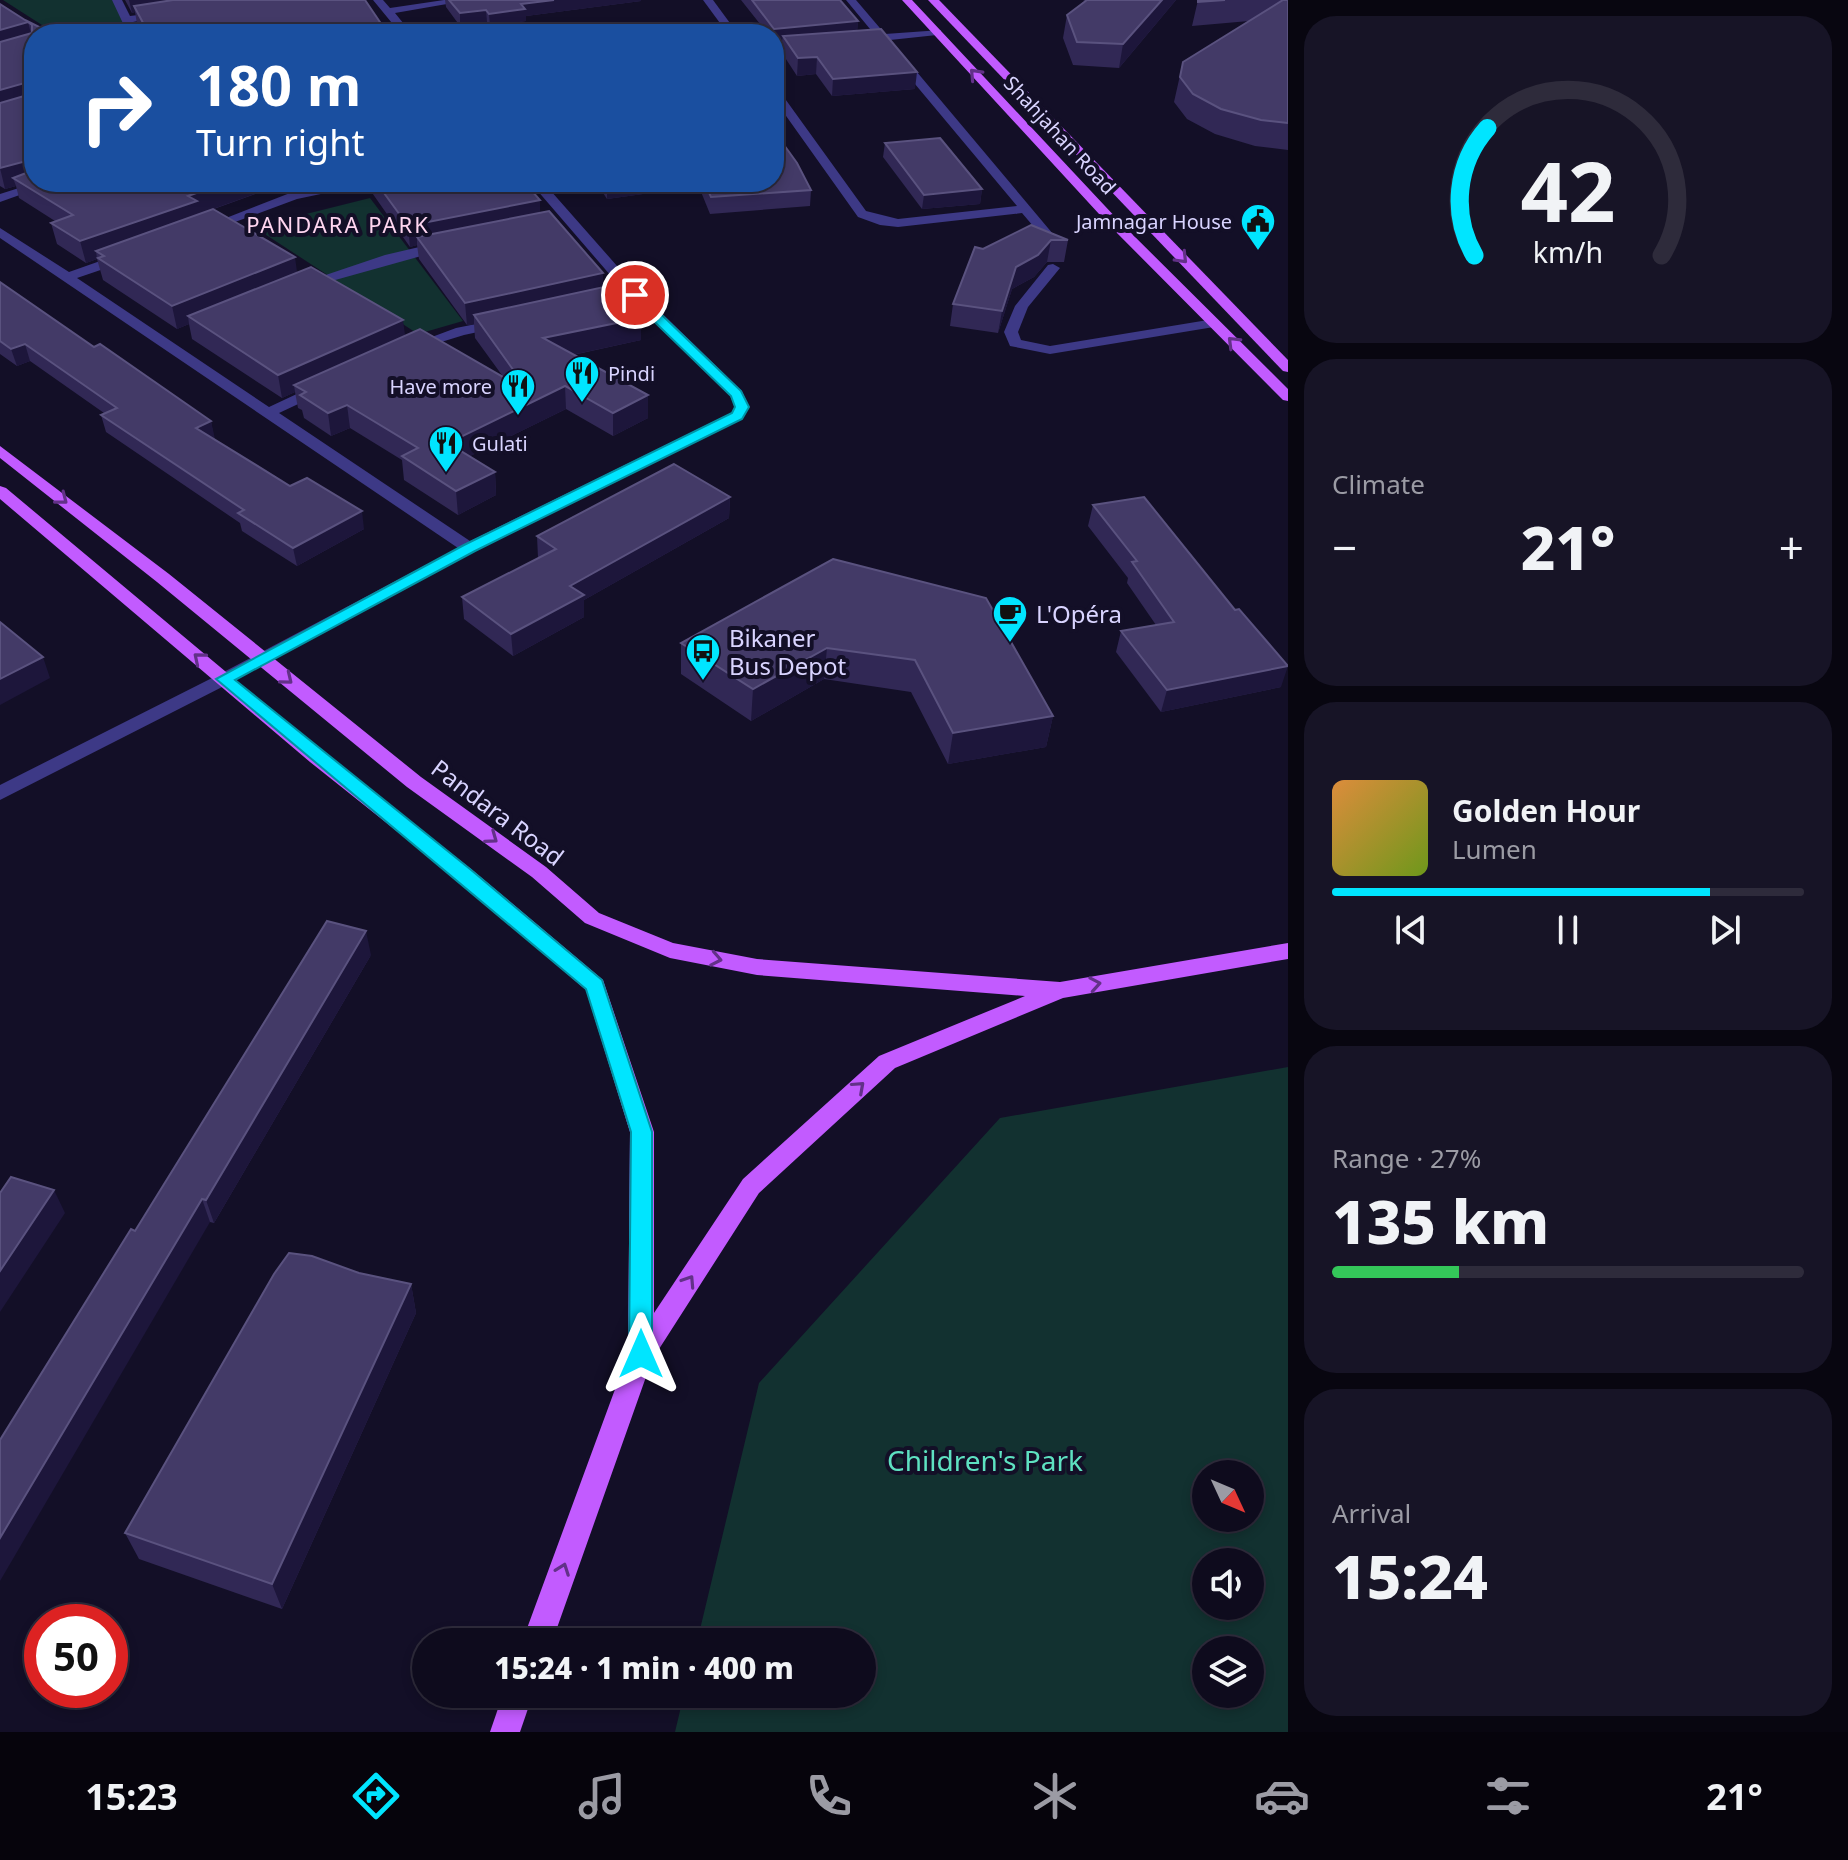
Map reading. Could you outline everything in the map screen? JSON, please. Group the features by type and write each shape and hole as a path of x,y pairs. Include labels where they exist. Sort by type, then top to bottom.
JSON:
{"main road":[{"name":"Shahjahan Road","path":"907,0 1108,217 1288,397"},
{"name":"Shahjahan Road","path":"933,0 1288,368"},
{"name":"Pandara Road","path":"0,451 414,782 539,872 592,918 670,950 757,967 1060,990"},
{"path":"0,491 595,986 642,1132 641,1354"},
{"path":"542,1628 641,1354 751,1186 887,1062 1060,990 1288,951"},
{"path":"505,1732 513,1708"}],"street":[{"path":"117,0 128,24"},
{"path":"378,0 399,24"},
{"path":"388,11 465,0"},
{"path":"708,0 726,24"},
{"path":"851,0 1049,237"},
{"path":"126,20 172,13"},
{"path":"866,38 937,32"},
{"path":"784,105 862,214 884,222 898,223 1026,209"},
{"path":"0,198 24,190"},
{"path":"195,232 290,192"},
{"path":"0,793 224,679 469,548 737,416 742,407 737,394 628,297 564,224 543,192"},
{"path":"0,232 68,277 173,339 270,412 469,548"},
{"path":"283,294 352,269 456,243"},
{"path":"68,277 139,252"},
{"path":"1053,268 1022,306 1011,332 1015,343 1050,350 1214,323"},
{"path":"396,354 461,331 519,319"},
{"path":"270,412 340,379"}],"green space":[{"path":"3,0 115,0 124,24 40,24"},
{"path":"370,198 463,321 418,334 254,227"},
{"name":"Children's Park","path":"1288,1067 1288,1732 675,1732 681,1708 876,1708 876,1628 700,1628 759,1383 1000,1118"}],"building":[{"path":"173,0 365,0 381,24 144,24 134,6"},
{"path":"449,0 554,0 521,4 525,9 489,14 486,10 460,13"},
{"path":"752,0 840,0 858,21 784,28 784,24 770,24"},
{"path":"1087,0 1162,0 1123,44 1077,42 1067,15"},
{"path":"1283,0 1288,0 1288,123 1261,120 1221,109 1193,94 1180,77 1183,62"},
{"path":"0,4 33,24 28,22 0,30"},
{"path":"881,29 917,72 833,79 817,57 798,58 784,36"},
{"path":"24,35 24,83 0,90 0,42"},
{"path":"24,96 24,162 0,168 0,103"},
{"path":"940,138 982,189 924,195 885,143"},
{"path":"784,145 797,163 811,190 784,192"},
{"path":"24,174 24,185 13,178"},
{"path":"36,192 199,192 188,196 197,201 80,241 51,223 73,215"},
{"path":"383,192 533,192 540,200 408,226"},
{"path":"709,192 782,192 711,197"},
{"path":"213,209 295,257 172,306 98,258 104,256 96,251"},
{"path":"549,211 603,273 465,303 417,237"},
{"path":"1031,225 1068,240 1051,240 1038,255 1016,267 1002,311 953,304 975,247 983,249"},
{"path":"311,267 403,320 278,375 188,316"},
{"path":"0,282 94,347 100,344 211,421 196,428 290,486 307,478 362,511 293,548 238,513 244,510 101,415 117,408 25,344 11,349 0,341"},
{"path":"613,285 641,318 543,338 648,395 613,413 565,386 448,443 495,472 456,491 402,456 418,448 347,405 328,413 300,395 306,392 294,385 420,329 529,392 474,315"},
{"path":"674,464 730,497 570,586 584,595 511,634 462,597 556,549 537,536"},
{"path":"1144,497 1235,610 1239,609 1288,666 1167,690 1121,631 1174,622 1132,562 1137,561 1093,505"},
{"path":"833,559 986,598 1053,716 953,733 915,660 827,648 753,689 681,643"},
{"path":"0,622 43,657 0,679"},
{"path":"327,921 366,931 0,1538 0,1440 131,1229 135,1231"},
{"path":"11,1177 54,1190 0,1271 0,1193"},
{"path":"289,1253 312,1256 359,1273 411,1284 272,1584 125,1533"}],"place":[{"name":"Jamnagar House","path":"1258,252"},
{"name":"Pindi","path":"582,404"},
{"name":"Have more","path":"518,417"},
{"name":"Gulati","path":"446,474"},
{"name":"L'Opéra","path":"1010,644"},
{"name":"Bikaner Bus Depot","path":"703,682"}],"district":[{"name":"PANDARA PARK","path":"338,224"}],"route":[{"path":"635,295 737,394 742,407 737,416 469,548 224,679 317,758 464,874 595,986 642,1132 641,1354"}]}
